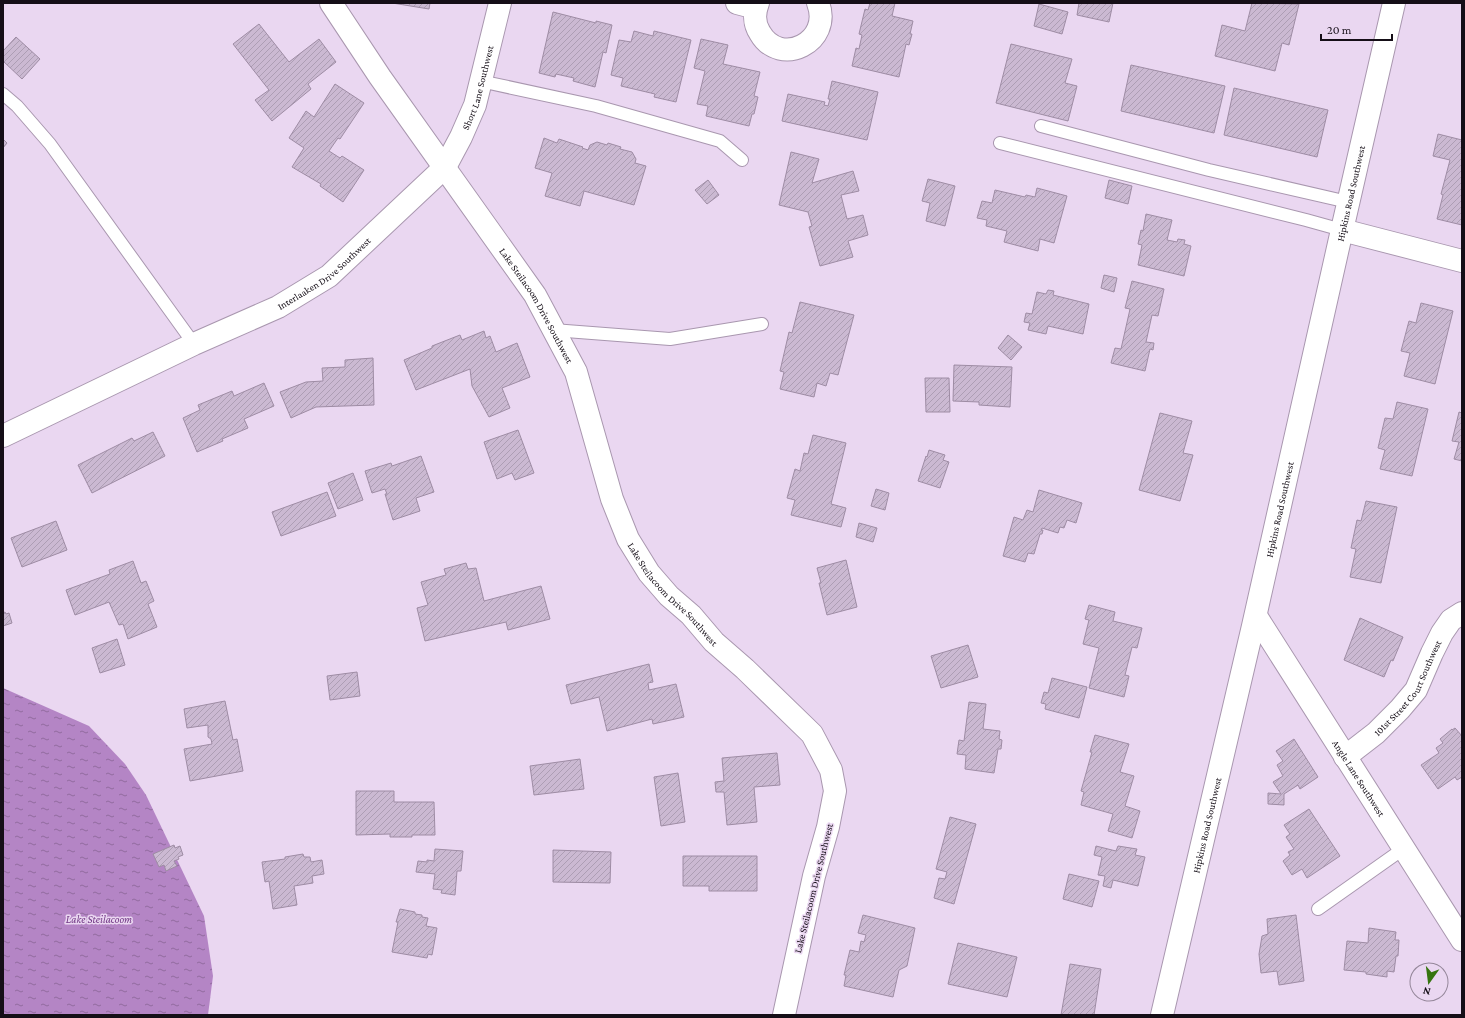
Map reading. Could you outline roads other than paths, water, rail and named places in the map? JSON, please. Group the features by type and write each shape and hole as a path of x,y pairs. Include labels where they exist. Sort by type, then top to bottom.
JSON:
{"street":[{"path":"331,3 380,77 445,167"},
{"name":"Short Lane Southwest","path":"445,167 461,138 475,105 500,3"},
{"path":"750,5 757,28 762,38 780,49 790,50 805,45 816,34 820,25 821,15 818,3"},
{"name":"Hipkins Road Southwest","path":"1162,1015 1256,616 1394,3"},
{"name":"Lake Steilacoom Drive Southwest","path":"445,167 534,295 576,372 612,499 628,539 649,573 670,596 692,615 714,642 745,669 812,734 831,770 835,791 828,827 815,873 784,1015"},
{"name":"Interlaaken Drive Southwest","path":"3,436 194,344 278,307 329,276 445,167"},
{"path":"1342,230 1462,261"},
{"name":"101st Street Court Southwest","path":"1345,757 1376,733 1400,709 1416,690 1442,633 1451,620 1462,613"},
{"name":"Angle Lane Southwest","path":"1256,616 1462,940"}],"lane":[{"path":"480,81 596,106 720,141 742,160"},
{"path":"3,94 17,106 50,144 194,344"},
{"path":"1040,126 1209,170 1348,202"},
{"path":"1000,143 1342,230"},
{"path":"553,330 670,339 762,324"},
{"path":"1318,909 1404,849"}],"water":[{"name":"Lake Steilacoom","path":"3,688 89,726 125,764 146,795 204,916 213,976 208,1015 3,1015"}]}
